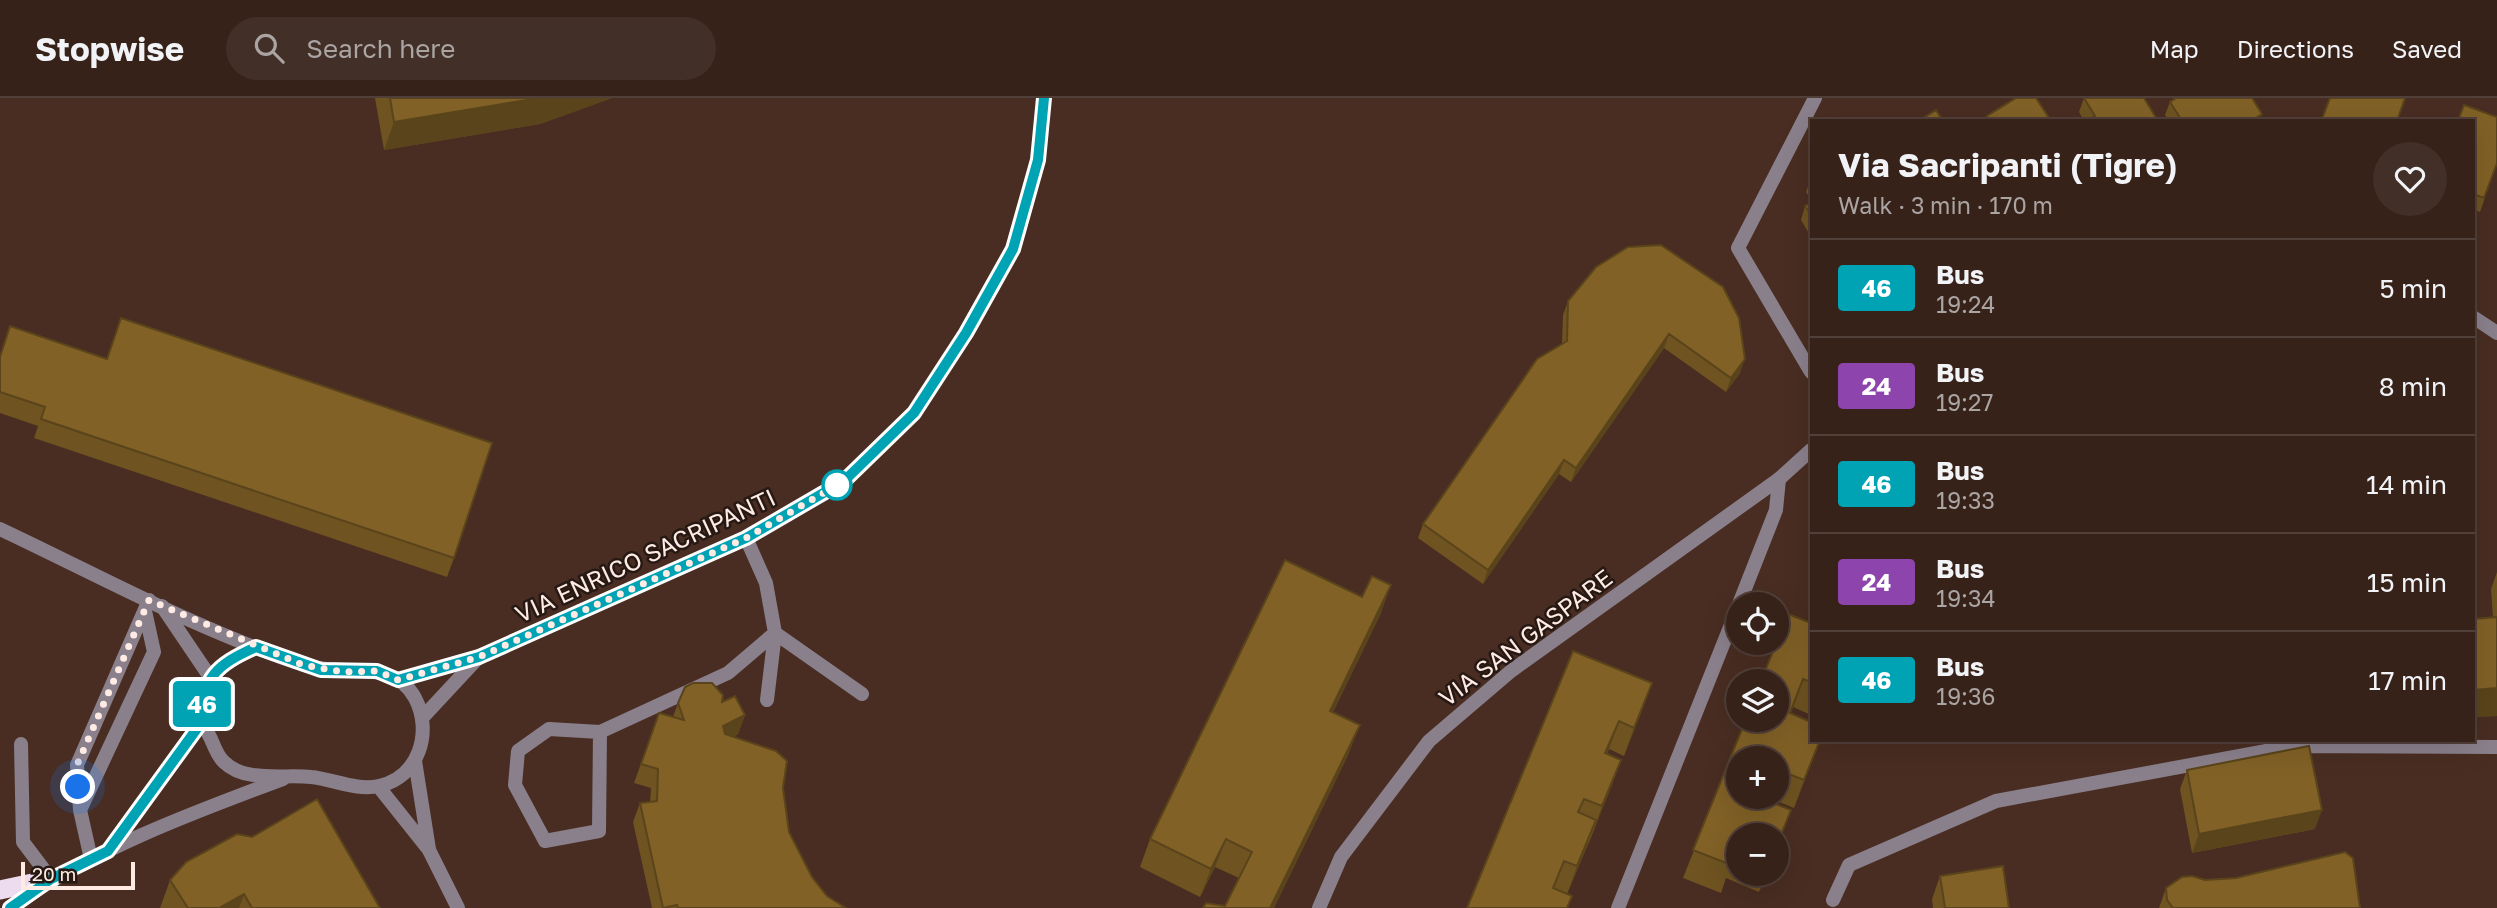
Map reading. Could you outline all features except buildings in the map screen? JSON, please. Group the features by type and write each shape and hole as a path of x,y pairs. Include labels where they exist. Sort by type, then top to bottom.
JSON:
{"highway":[{"path":"0,890 51,879"}],"street":[{"name":"VIA ENRICO SACRIPANTI","path":"398,680 479,657 746,538 844,481 914,413 966,333 1013,249 1038,160 1044,98"},
{"path":"1810,370 1738,248 1815,98"},
{"path":"2475,318 2497,333"},
{"name":"VIA SAN GASPARE","path":"1319,908 1341,857 1429,741 1511,671 1779,479 1810,451"},
{"path":"1744,592 1776,510 1779,479"},
{"path":"0,529 151,605 256,647 321,670 377,671 398,680 414,695 423,717 424,739 415,761 399,777 378,786 355,786 309,777 286,778 248,773 224,763 201,723 202,698 211,677 227,660 256,647"},
{"path":"746,538 766,583 775,633 767,700"},
{"path":"151,605 211,677"},
{"path":"91,859 80,810 77,765 151,605"},
{"path":"80,810 154,652 151,605"},
{"path":"775,633 862,694"},
{"path":"600,732 599,831 545,841 515,785 518,751 549,729 600,732 728,673 775,633"},
{"path":"1618,908 1726,636"},
{"name":"VIA ENRICO SACRIPANTI","path":"423,717 479,657"},
{"path":"108,851 201,723"},
{"path":"21,744 23,842 51,879"},
{"path":"1833,900 1849,864 1996,801 2292,746 2497,747"},
{"path":"415,761 429,850"},
{"path":"10,908 51,879 91,859 286,778"},
{"path":"378,786 429,850 458,908"}],"bus line":[{"name":"46","path":"10,908 51,879 108,851 201,723 202,698 211,677 227,660 256,647 321,670 377,671 398,680 479,657 746,538 844,481 914,413 966,333 1013,249 1038,160 1044,98"}],"route":[{"path":"78,787 77,765 149,600 303,665 343,672 377,671 398,680 479,657 746,538 844,481 837,485"}]}
